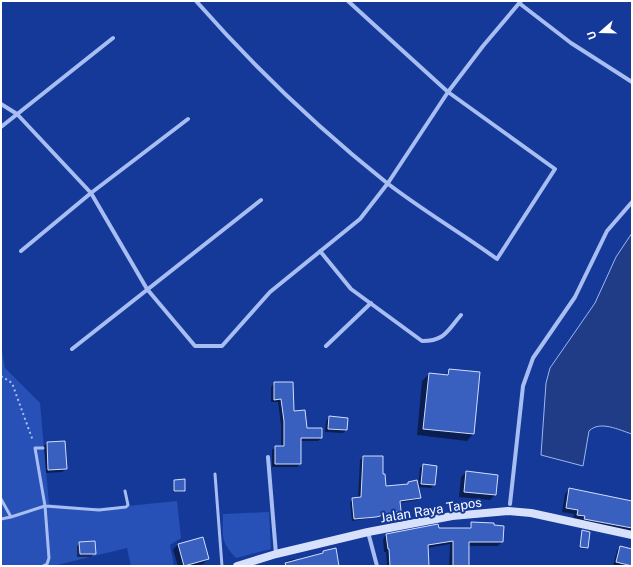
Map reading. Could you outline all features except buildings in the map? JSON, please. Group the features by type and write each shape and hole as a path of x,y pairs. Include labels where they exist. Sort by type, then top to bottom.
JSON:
{"main road":[{"name":"Jalan Raya Tapos","path":"236,566 247,564 276,554 368,532 452,516 508,510 531,513 632,535"}],"street":[{"path":"196,1 235,45 304,112 388,183 497,259 555,169 448,92 348,1"},
{"path":"1,104 17,114 91,194 147,289 195,346 222,346 270,292 360,219 388,183 448,92 483,46 520,2 571,43 632,82"},
{"path":"1,127 113,38"},
{"path":"21,252 91,194 188,118"},
{"path":"72,349 261,200"},
{"path":"510,504 524,386 533,358 575,297 607,231 632,202"},
{"path":"320,251 351,289 422,341 435,341 443,336 461,315"},
{"path":"326,346 371,303"},
{"path":"268,457 276,554"},
{"path":"368,532 377,566"}],"lane":[{"path":"43,448 34,448 45,506 49,558 47,564 43,566"},
{"path":"215,474 222,566"},
{"path":"1,519 45,506 98,510 126,507 128,505 125,492"},
{"path":"1,500 11,516"}],"path":[{"path":"1,376 12,383 34,448"}],"shaded area":[{"path":"632,233 632,434 616,428 604,426 593,428 589,431 583,466 541,455 546,383 550,368 595,303 616,257"},
{"path":"1,346 5,368 40,403 49,504 89,508 118,507 177,501 181,538 170,545 174,566 131,566 127,548 53,566 1,566"},
{"path":"269,512 271,549 236,558 225,543 223,514"}]}
